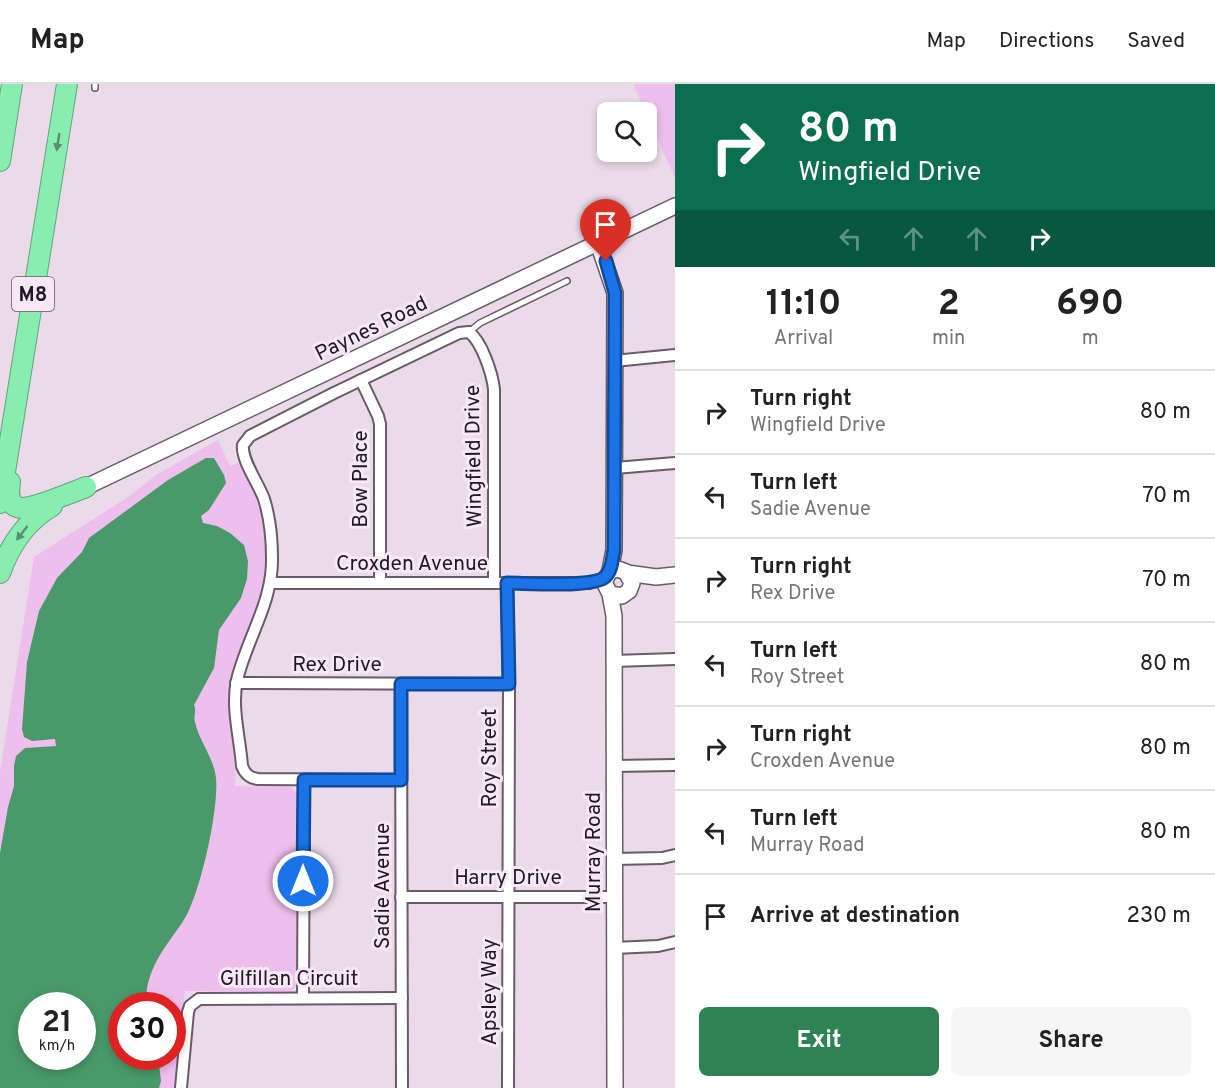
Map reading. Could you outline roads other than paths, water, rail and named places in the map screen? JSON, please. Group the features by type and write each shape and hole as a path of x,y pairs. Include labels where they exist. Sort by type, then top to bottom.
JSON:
{"highway":[{"path":"0,161 12,84"},
{"name":"M8","path":"0,503 67,84"},
{"path":"29,318 19,429 9,488 11,500 16,507 27,508 86,487"},
{"path":"0,573 11,549 27,525 45,510 86,487"}],"street":[{"name":"Paynes Road","path":"86,487 675,206"},
{"name":"Murray Road","path":"598,243 615,293 614,550 617,583 614,616 615,1088"},
{"path":"401,780 253,779 244,772 235,703 236,682 245,653 262,615 271,583 273,559 264,500 244,454 243,445 250,436 361,380 459,333 469,332"},
{"name":"Wingfield Drive","path":"469,332 490,368 494,389 494,582"},
{"path":"614,361 675,356"},
{"name":"Bow Place","path":"361,380 380,424 380,582"},
{"path":"615,468 675,463"},
{"path":"617,583 675,575"},
{"name":"Croxden Avenue","path":"271,583 617,583"},
{"name":"Roy Street","path":"507,583 508,897"},
{"path":"614,661 675,659"},
{"name":"Rex Drive","path":"236,682 509,684"},
{"name":"Sadie Avenue","path":"401,684 402,1088"},
{"path":"614,766 675,765"},
{"path":"303,998 304,780"},
{"path":"614,859 662,858 675,855"},
{"name":"Harry Drive","path":"401,897 615,897"},
{"name":"Apsley Way","path":"508,897 508,1088"},
{"path":"615,948 658,946 675,942"},
{"name":"Gilfillan Circuit","path":"181,1088 188,1012 194,1002 203,998 402,998"}],"lane":[{"path":"469,332 480,323 567,281"}]}
